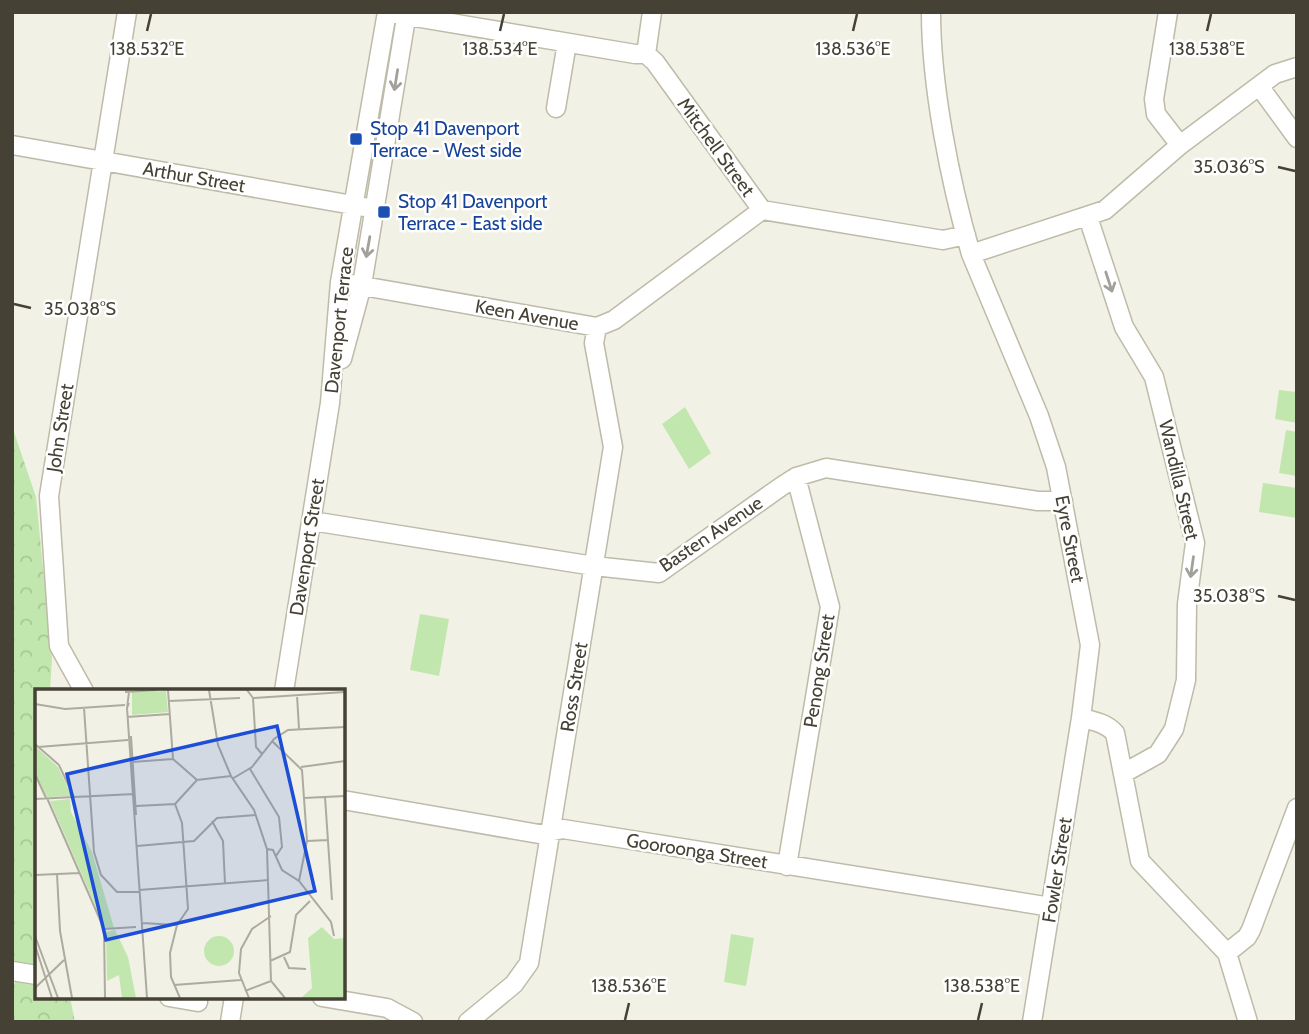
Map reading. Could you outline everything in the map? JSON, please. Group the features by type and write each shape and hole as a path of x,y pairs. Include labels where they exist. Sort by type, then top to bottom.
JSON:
{"street":[{"name":"John Street","path":"83,689 60,646 49,496 127,12"},
{"path":"387,12 635,54 646,54 652,12"},
{"name":"Davenport Terrace","path":"330,403 340,282 387,12"},
{"name":"Eyre Street","path":"931,12 931,33 942,121 971,254 1039,416 1056,467 1090,645 1081,718"},
{"path":"1168,12 1154,99 1156,114 1180,145"},
{"name":"Davenport Terrace","path":"330,403 362,285 407,14"},
{"path":"556,108 567,43"},
{"name":"Mitchell Street","path":"646,54 655,62 762,210 943,240 966,235"},
{"path":"971,254 1105,210 1180,145 1275,74 1297,67"},
{"path":"1259,86 1297,138"},
{"name":"Arthur Street","path":"12,145 375,209"},
{"name":"Keen Avenue","path":"340,282 597,327 614,320 762,210"},
{"name":"Wandilla Street","path":"1088,217 1124,327 1154,377 1195,543 1187,604 1186,680 1174,729 1158,754 1124,773"},
{"name":"Ross Street","path":"468,1022 514,984 529,963 613,447 594,343 597,327"},
{"name":"Davenport Street","path":"284,689 330,403"},
{"name":"Basten Avenue","path":"312,521 594,566 659,573 796,477 826,468 1038,501 1063,501"},
{"name":"Penong Street","path":"787,866 830,607 796,477"},
{"path":"1081,718 1101,722 1115,733 1140,861 1227,953 1248,1022"},
{"name":"Fowler Street","path":"1032,1022 1081,718"},
{"name":"Gooroonga Street","path":"345,800 539,834 563,829 1051,907"},
{"path":"1227,953 1247,937 1251,930 1297,808"},
{"path":"12,971 35,975"},
{"path":"181,999 198,1002"},
{"path":"230,1022 234,999"},
{"path":"335,999 387,1008 413,1022"}],"green space":[{"path":"1279,390 1297,392 1297,423 1275,419"},
{"path":"685,407 711,453 689,469 662,424"},
{"path":"12,426 36,497 52,659 50,689 35,689 35,969 12,965"},
{"path":"1286,430 1297,432 1297,476 1279,473"},
{"path":"1263,483 1297,488 1297,518 1259,512"},
{"path":"420,614 449,619 439,676 410,670"},
{"path":"731,934 754,938 746,986 724,982"},
{"path":"15,982 35,984 35,999 70,999 75,1022 12,1022"}],"place":[{"name":"Stop 41 Davenport Terrace - West side","path":"356,139"},
{"name":"Stop 41 Davenport Terrace - East side","path":"384,212"}]}
